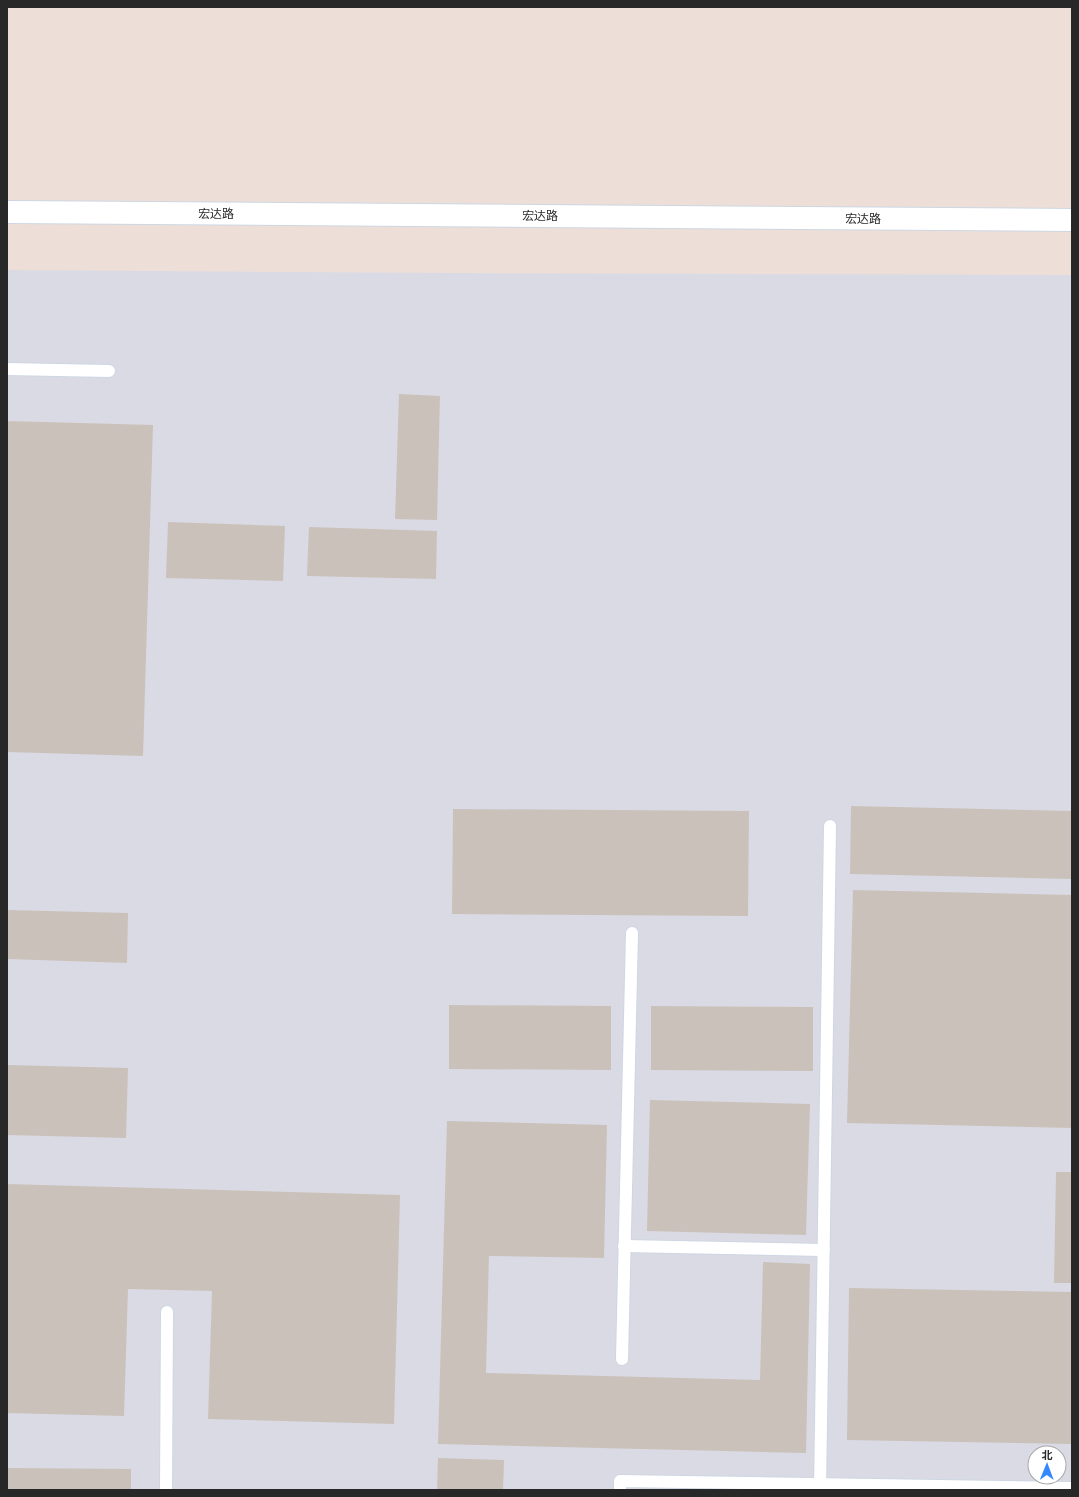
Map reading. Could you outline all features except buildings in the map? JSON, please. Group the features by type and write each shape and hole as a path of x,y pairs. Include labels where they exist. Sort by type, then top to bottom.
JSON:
{"street":[{"name":"宏达路","path":"7,212 1072,220"}],"lane":[{"path":"7,369 109,371"},
{"path":"821,1487 830,826"},
{"path":"622,1359 632,933"},
{"path":"624,1246 824,1250"},
{"path":"166,1490 167,1312"},
{"path":"620,1490 620,1481 821,1487 1072,1488"}],"shaded area":[{"path":"7,270 1072,275 1072,1490 7,1490"}]}
